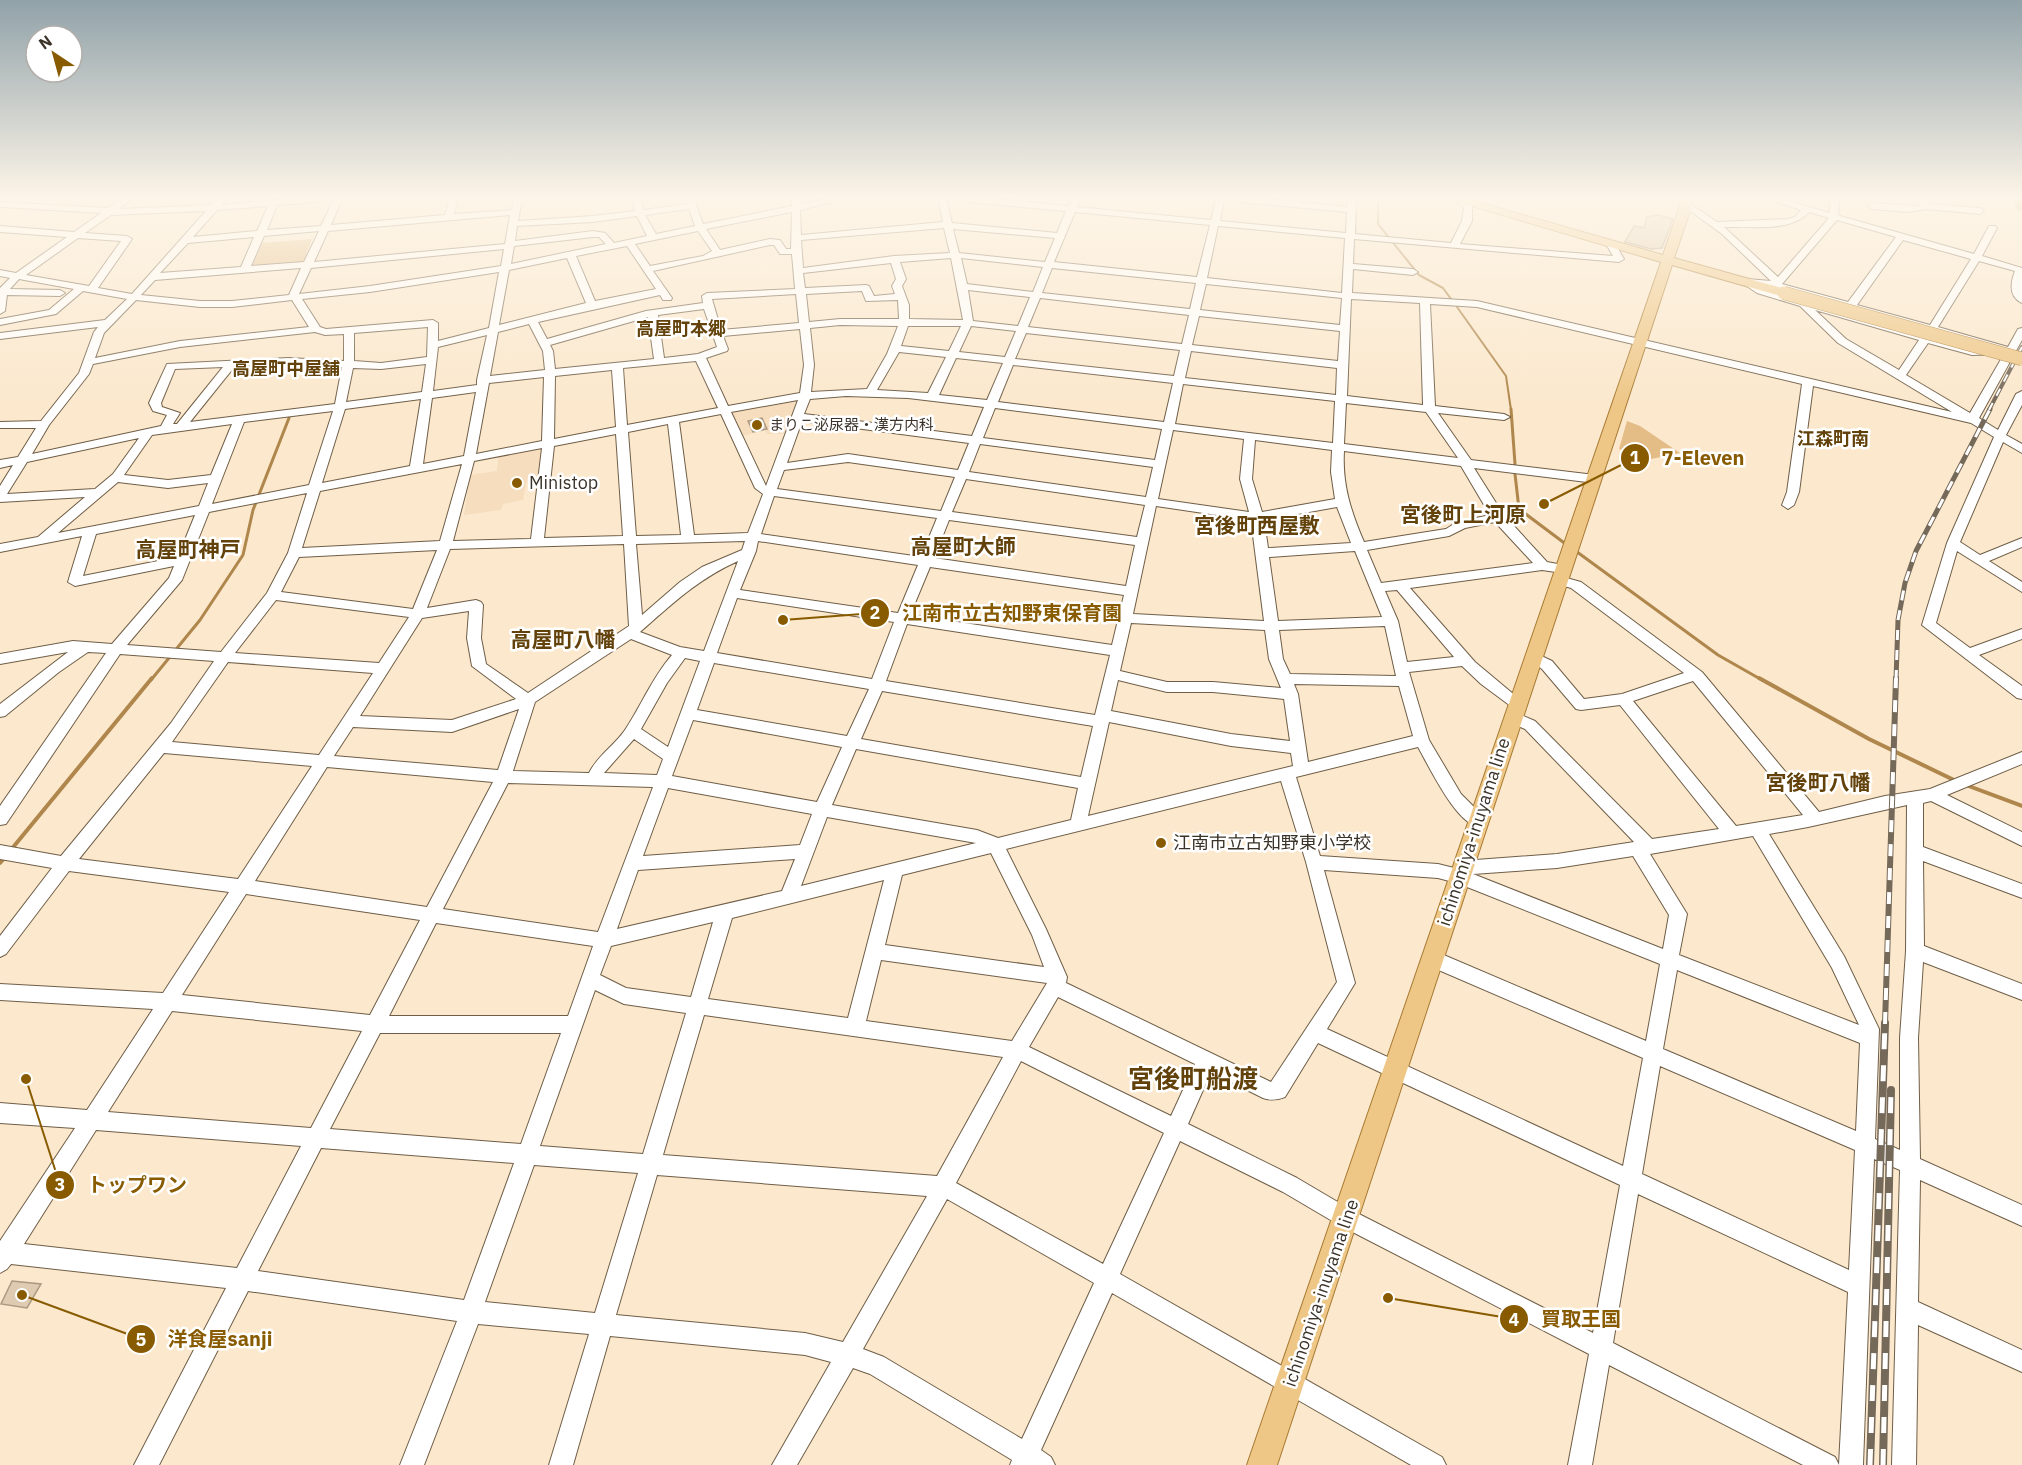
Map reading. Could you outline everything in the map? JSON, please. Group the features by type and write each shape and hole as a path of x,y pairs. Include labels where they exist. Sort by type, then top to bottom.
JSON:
{"main road":[{"name":"ichinomiya-inuyama line","path":"1262,1465 1533,657 1561,562 1595,479 1664,267"},
{"path":"1696,267 1747,282 1780,287 2017,355"}],"street":[{"path":"1,300 15,278 31,267"},
{"path":"0,322 52,312 82,290 102,267"},
{"path":"0,497 44,424 84,374 97,335 161,267"},
{"path":"0,273 15,278 82,290 134,297 190,288 244,269 265,267"},
{"path":"293,297 306,267"},
{"path":"152,277 232,304 370,290 508,267"},
{"path":"576,267 592,305"},
{"path":"656,267 647,269 674,308"},
{"path":"411,1465 471,1312 572,1025 591,979 805,397 809,364 799,267"},
{"path":"799,271 828,267"},
{"path":"870,393 894,348 904,322 904,302 900,297 897,283 902,279 897,267"},
{"path":"932,397 968,323 959,267"},
{"path":"788,897 822,809 877,686 902,619 1048,267"},
{"path":"1073,267 1347,296 1477,304 1972,420"},
{"path":"1078,825 1205,267"},
{"path":"1349,267 1337,472 1342,502 1391,621 1402,674 1422,740 1455,798 1477,821"},
{"path":"1364,267 1413,272"},
{"path":"1759,267 1780,287 1933,329 2017,355"},
{"path":"1780,287 1795,267"},
{"path":"1851,306 1879,267"},
{"path":"1900,376 1972,267"},
{"path":"505,268 481,384 469,459 445,545 418,614 381,668 244,887 2,1256 242,1279 471,1312 805,1344 846,1354 876,1365 1031,1461 1107,1280 1207,1060"},
{"path":"2021,270 2015,281 2016,289 2022,300"},
{"path":"1747,282 1760,291 1972,352 2017,355"},
{"path":"964,287 1345,329"},
{"path":"0,464 165,429 239,421 428,393 550,371 700,357 723,350 708,306 707,296 866,288 870,298 900,297"},
{"path":"1,300 82,290"},
{"path":"434,345 493,332 592,305 663,291"},
{"path":"293,297 302,305 316,329"},
{"path":"1425,301 1429,408 1466,463 1498,517 1561,562 1576,585 1695,675 1816,819"},
{"path":"1802,303 1842,341 2022,449"},
{"path":"545,343 620,320 674,308 708,306"},
{"path":"653,314 659,360"},
{"path":"532,321 545,343 550,371 548,443 537,543"},
{"path":"0,336 106,323"},
{"path":"89,362 180,344 316,329 325,332 433,323 434,345 416,468"},
{"path":"717,333 805,323 968,323 1343,365"},
{"path":"0,949 65,864 161,747 224,657 273,595 294,553 340,406 349,365 349,329"},
{"path":"1972,420 2017,355 2022,331"},
{"path":"165,429 174,414 157,409 155,403 180,344"},
{"path":"894,348 1504,417"},
{"path":"700,357 761,488 1142,542"},
{"path":"171,366 288,361 381,366 432,360"},
{"path":"180,428 231,364"},
{"path":"617,365 630,540 633,630"},
{"path":"1788,505 1792,492 1808,382"},
{"path":"0,548 723,410 805,397 870,393 932,397 1595,479"},
{"path":"2022,394 2000,436 1953,543 1929,626 2022,694"},
{"path":"798,417 1160,464"},
{"path":"674,419 688,539"},
{"path":"0,819 116,649 175,580 239,421"},
{"path":"0,424 44,424"},
{"path":"42,540 115,478 148,433"},
{"path":"874,951 1056,982 1270,1091 1278,1090 1346,983 1314,862 1294,772 1298,748 1291,694 1276,659 1257,517 1246,479 1250,437"},
{"path":"780,467 848,458 1257,517 1342,502"},
{"path":"115,478 168,484 215,478"},
{"path":"0,497 97,493"},
{"path":"1262,553 1360,547 1449,532 1461,525 1498,517"},
{"path":"90,531 75,582 183,560"},
{"path":"294,553 445,545 688,539 926,561 1131,591"},
{"path":"1979,560 2022,542"},
{"path":"1953,543 2022,588"},
{"path":"348,721 452,726 528,700 633,630 684,585 752,544"},
{"path":"1377,588 1561,562"},
{"path":"1400,585 1467,660 1505,696 1515,710 1644,848 1678,914 1580,1465"},
{"path":"734,593 1118,651"},
{"path":"273,595 418,614 476,605 474,638 479,666 528,700"},
{"path":"1125,618 1271,626 1391,621"},
{"path":"633,630 682,653 877,686 1103,718 1243,742 1298,748"},
{"path":"1968,654 2022,634"},
{"path":"0,659 73,646 381,668"},
{"path":"0,712 54,668 85,647"},
{"path":"594,779 600,764 632,730 657,686 682,653"},
{"path":"1533,657 1547,665 1581,705 1623,699 1695,675"},
{"path":"1285,679 1402,674 1467,660"},
{"path":"1113,675 1167,687 1213,687 1291,694"},
{"path":"1623,699 1733,834"},
{"path":"146,1465 503,777 528,700"},
{"path":"688,714 1088,784"},
{"path":"632,730 672,757"},
{"path":"0,852 65,864 244,887 604,940 788,897 1422,740"},
{"path":"161,747 322,763 503,777 664,781 977,837 995,844 1040,934 1056,982 904,1258 846,1354 784,1465"},
{"path":"1314,862 1460,872 1557,861 1758,830 1885,802 1924,796 2018,762"},
{"path":"1924,796 2022,839"},
{"path":"1904,1465 1910,1164 1909,1038 1915,951 1914,851 1924,796"},
{"path":"1758,830 1838,962 1870,1029 1851,1465"},
{"path":"632,864 806,851"},
{"path":"1914,851 2022,891"},
{"path":"855,1028 895,870"},
{"path":"1460,872 1869,1038"},
{"path":"561,1465 725,912"},
{"path":"1915,951 2022,992"},
{"path":"1432,959 1865,1144 2022,1216"},
{"path":"591,979 624,996 1017,1050 1290,1185 1346,1218 1827,1465"},
{"path":"0,993 168,1002 375,1023 572,1025"},
{"path":"1314,1032 1859,1286"},
{"path":"0,1113 91,1122 942,1187 963,1196 1434,1465"},
{"path":"1908,1309 2022,1361"}],"shaded area":[{"path":"803,398 789,434 767,434 765,430 738,437 725,410"},
{"path":"1627,421 1640,426 1680,453 1651,459 1619,449"},
{"path":"545,445 541,477 527,479 523,500 503,504 501,510 464,515 470,475 497,471 499,455"}],"building":[{"name":"まりこ泌尿器・漢方内科","path":"762,418 767,429 753,432 748,421"},
{"path":"12,1281 41,1284 27,1308 1,1304"}],"waterway":[{"path":"1413,267 1419,275 1443,288 1451,299"},
{"path":"1457,307 1506,376 1511,410"},
{"path":"1511,409 1515,464"},
{"path":"151,680 200,620 243,555 253,510 289,418"},
{"path":"1515,474 1519,509 1567,545"},
{"path":"1573,549 1718,655 1762,680"},
{"path":"10,851 152,678"},
{"path":"1759,678 1869,739 1956,781"},
{"path":"1966,785 2022,806"},
{"path":"0,863 6,856"}],"railway":[{"path":"1989,410 2022,347"},
{"path":"1896,680 1898,620 1905,583 1916,551 1990,409"},
{"path":"1885,1024 1896,678"},
{"path":"1870,1465 1885,1023"},
{"path":"1883,1465 1891,1090"}],"place":[{"name":"まりこ泌尿器・漢方内科","path":"757,425"},
{"name":"Ministop","path":"517,483"},
{"name":"7-Eleven","path":"1544,504"},
{"name":"江南市立古知野東保育園","path":"783,620"},
{"name":"江南市立古知野東小学校","path":"1161,843"},
{"name":"トップワン","path":"26,1079"},
{"name":"洋食屋sanji","path":"22,1295"},
{"name":"買取王国","path":"1388,1298"}],"district":[{"name":"高屋町本郷","path":"681,329"},
{"name":"高屋町中屋舗","path":"286,369"},
{"name":"江森町南","path":"1833,439"},
{"name":"宮後町上河原","path":"1463,515"},
{"name":"宮後町西屋敷","path":"1257,526"},
{"name":"高屋町大師","path":"963,547"},
{"name":"高屋町神戸","path":"188,550"},
{"name":"高屋町八幡","path":"563,640"},
{"name":"宮後町八幡","path":"1818,783"},
{"name":"宮後町船渡","path":"1193,1079"}]}
